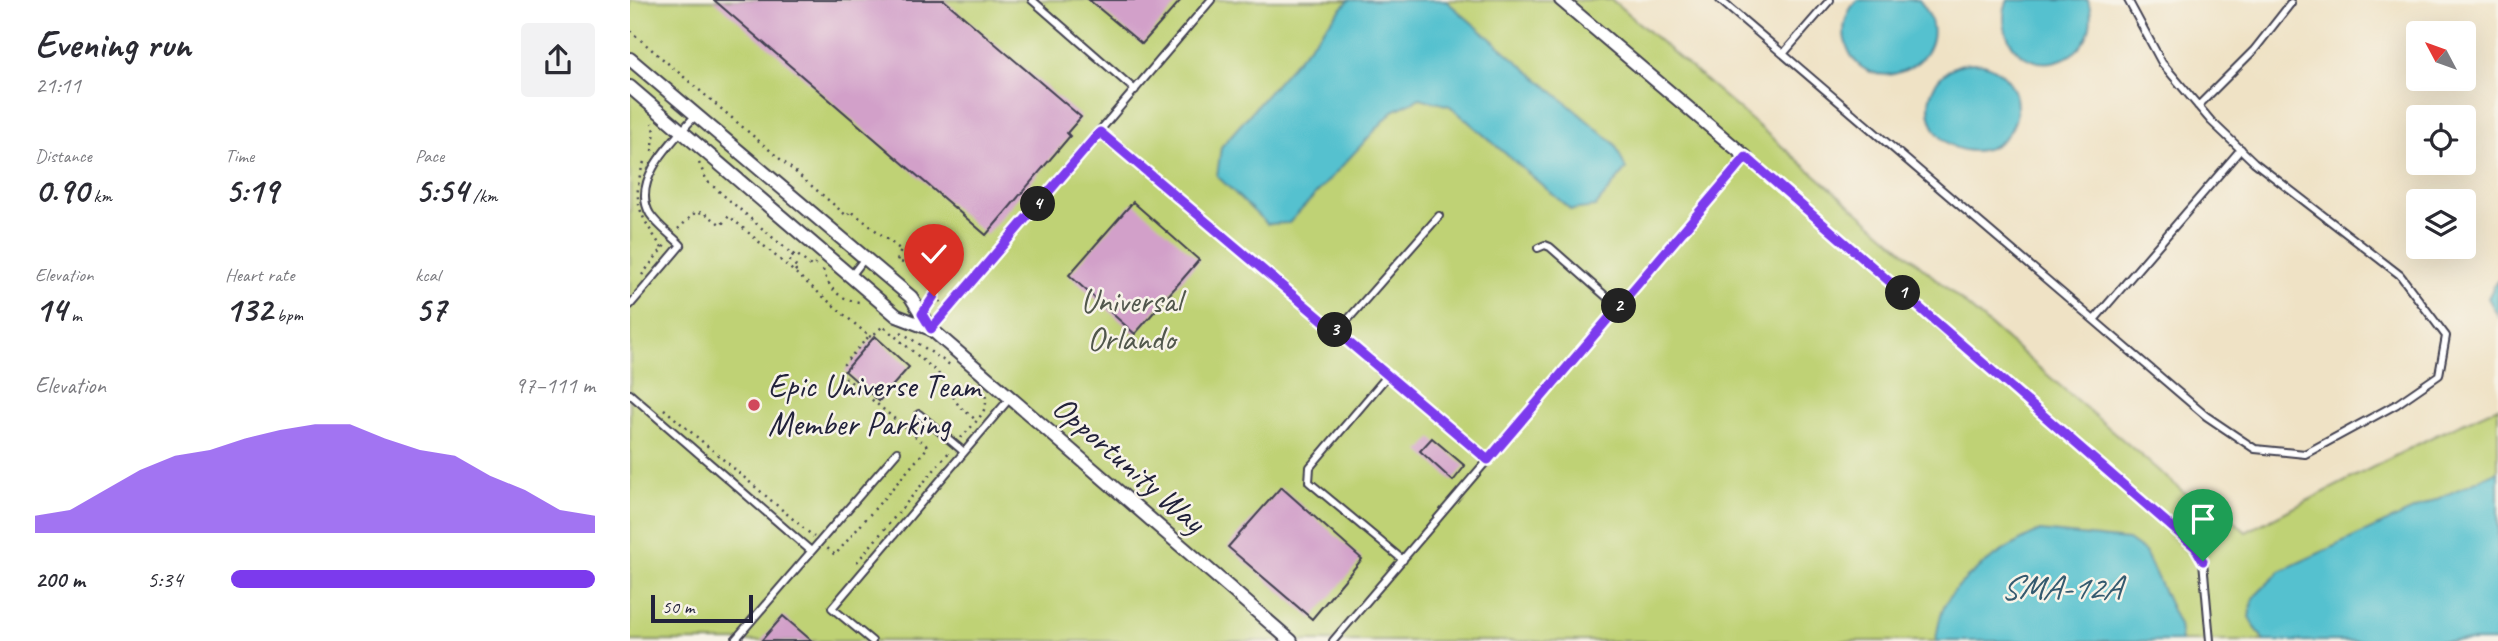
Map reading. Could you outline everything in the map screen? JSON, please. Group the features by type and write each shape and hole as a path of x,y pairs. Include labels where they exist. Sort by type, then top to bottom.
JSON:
{"street":[{"path":"1561,0 1746,157"},
{"name":"Opportunity Way","path":"630,59 911,297 918,318 1291,641"},
{"name":"Opportunity Way","path":"630,87 897,316 918,318"}],"lane":[{"path":"1032,0 1135,90"},
{"path":"931,329 1211,0"},
{"path":"1720,0 2206,416 2255,449 2305,454 2397,404 2439,375 2446,336 2400,275 2241,149 2198,106 2162,63 2128,0"},
{"path":"1783,54 1830,0"},
{"path":"2198,106 2254,50 2291,3"},
{"path":"630,305 681,245 651,216 643,202 644,184 652,168 695,116"},
{"path":"1100,132 1488,460"},
{"path":"2094,320 2241,149"},
{"path":"1334,641 1746,157 2195,547 2203,561 2210,641"},
{"path":"1338,332 1439,216"},
{"path":"1538,248 1545,245 1550,247 1618,307"},
{"path":"850,276 865,258"},
{"path":"1388,375 1310,467 1309,482 1403,560"},
{"path":"630,394 811,551"},
{"path":"872,641 832,608 1010,398"},
{"path":"919,414 964,452"},
{"path":"734,641 897,452"}],"path":[{"path":"630,31 847,216 851,211 901,250 897,261 933,272 936,262 946,268 947,284 906,336"},
{"path":"647,116 656,124"},
{"path":"698,160 707,181 793,255 795,253 812,267 818,261 826,281 843,299 867,304"},
{"path":"636,283 642,276 641,273 672,236 696,212 705,213 721,225 729,216 869,336"},
{"path":"793,255 789,260 798,268 794,272"},
{"path":"661,407 835,555 928,447 845,377 844,364 869,336 872,337 883,326 938,373 959,406 976,420"},
{"path":"897,330 954,368"},
{"path":"864,570 856,561 956,445 987,404 981,388"}],"green space":[{"name":"Universal Orlando","path":"630,0 1612,0 2209,514 2219,508 2246,532 2432,437 2498,407 2498,641 630,641"}],"water":[{"path":"1349,0 1445,0 1615,144 1626,169 1595,207 1571,210 1450,106 1420,98 1393,111 1289,223 1267,224 1217,176 1221,147"},
{"path":"1858,0 1919,0 1931,21 1931,41 1923,57 1908,69 1890,74 1871,72 1855,61 1845,40 1844,29 1848,13"},
{"path":"2008,0 2088,0 2091,21 2086,38 2075,51 2061,60 2045,62 2030,59 2016,49 2006,32 2004,16"},
{"path":"1973,63 1990,66 2004,76 2014,90 2017,107 2014,124 2004,138 1990,148 1973,151 1956,148 1942,138 1932,124 1929,107 1932,90 1942,76 1956,66"},
{"path":"2498,279 2498,316 2488,298"},
{"path":"2498,471 2498,641 2264,641 2249,617 2253,598 2280,571"},
{"name":"SMA-12A","path":"2040,531 2128,540 2145,552 2179,625 2181,641 1936,641 1945,605 1959,585 1992,558"}],"building":[{"path":"714,0 944,0 1081,117 1067,133 1070,136 986,235"},
{"path":"1089,0 1181,0 1142,44"},
{"path":"1133,202 1199,260 1135,334 1069,275"},
{"path":"875,336 909,367 879,401 845,371"},
{"path":"1432,438 1465,466 1453,481 1420,451"},
{"path":"1281,487 1362,559 1312,619 1228,547"},
{"path":"783,616 812,641 761,641"}],"place":[{"name":"Epic Universe Team Member Parking","path":"754,405"}],"route":[{"path":"934,296 922,314 931,329 1100,132 1488,460 1746,157 2195,547 2203,561"}]}
